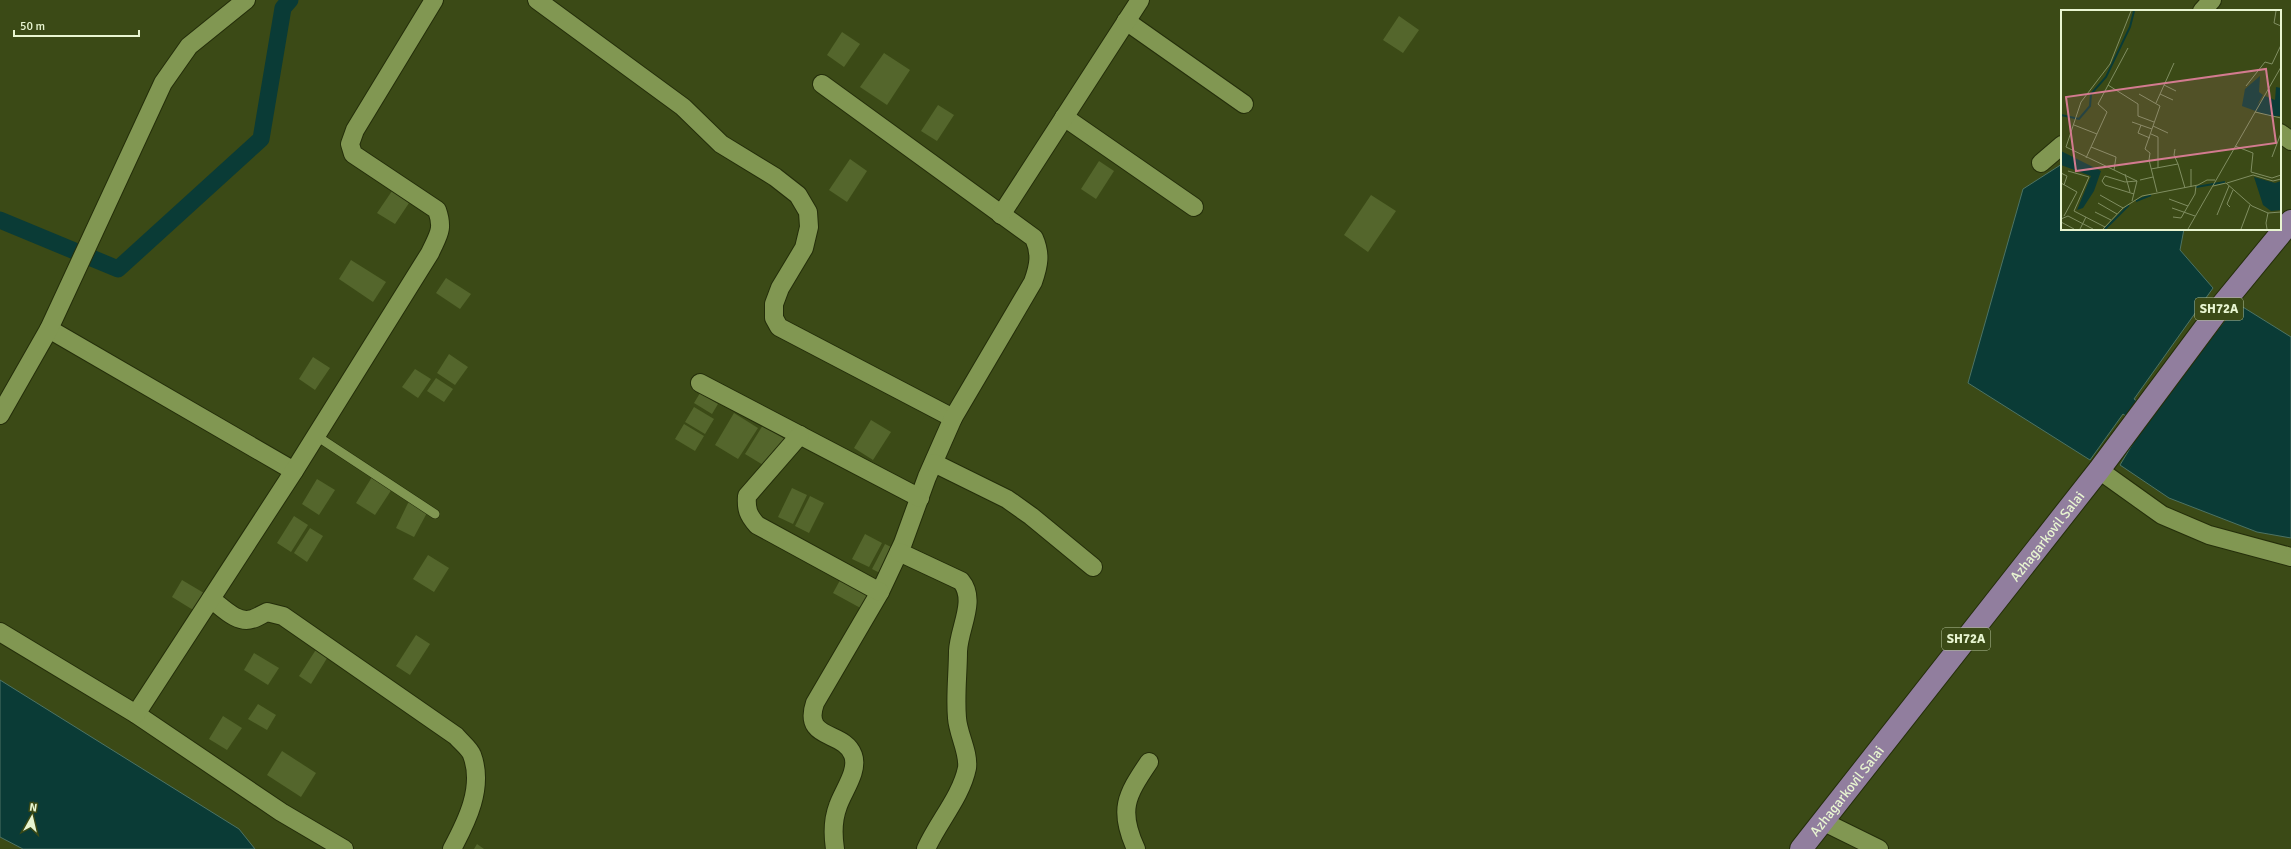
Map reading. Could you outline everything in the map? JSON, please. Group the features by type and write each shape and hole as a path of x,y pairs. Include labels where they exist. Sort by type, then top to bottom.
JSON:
{"main road":[{"name":"Azhagarkovil Salai","path":"1801,849 2099,470 2222,305 2291,221"}],"street":[{"path":"0,415 49,329 164,83 189,46 246,0"},
{"path":"136,714 294,471 315,435 430,253 439,233 441,222 436,210 353,154 350,144 354,130 434,0"},
{"path":"536,0 683,107 721,144 764,170 798,194 808,212 809,227 804,248 780,288 774,304 774,318 779,327 953,418"},
{"path":"1001,214 1140,0"},
{"path":"2203,10 2212,0"},
{"path":"1126,21 1244,104"},
{"path":"822,84 1034,238 1039,249 1039,264 1033,282 953,418 899,552 880,592 824,684 811,714 813,722 820,731 848,746 853,754 854,762 837,808 835,849"},
{"path":"1064,117 1194,207"},
{"path":"2281,134 2291,141"},
{"path":"2041,163 2061,146"},
{"path":"49,329 294,471"},
{"path":"700,383 920,498"},
{"path":"800,435 748,496 746,507 750,517 757,525 880,592"},
{"path":"934,463 1007,499 1032,516 1093,567"},
{"path":"2099,470 2162,516 2209,535 2291,557"},
{"path":"899,552 961,581 967,588 968,595 968,606 960,630 958,650 957,717 967,766 963,782 926,849"},
{"path":"210,599 236,617 244,620 253,619 267,612 283,616 456,736 472,754 477,777 467,821 452,849"},
{"path":"0,632 136,714 281,812 344,849"},
{"path":"1136,849 1126,827 1125,807 1134,785 1149,762"},
{"path":"1822,821 1879,849"}],"lane":[{"path":"315,435 435,514"}],"water":[{"path":"2061,165 2061,230 2184,230 2180,250 2213,288 2134,399 2153,412 2238,304 2291,337 2291,538 2257,532 2169,498 2120,465 2142,428 2123,414 2090,460 1968,383 2023,189"},
{"path":"0,680 239,829 255,849 23,849 0,837"}],"building":[{"path":"1399,16 1419,30 1403,53 1383,40"},
{"path":"842,32 860,44 844,67 827,55"},
{"path":"884,53 910,70 887,105 860,87"},
{"path":"938,105 954,115 937,141 921,131"},
{"path":"850,159 867,171 847,202 829,190"},
{"path":"1099,161 1114,171 1096,199 1081,189"},
{"path":"392,191 409,203 395,224 377,213"},
{"path":"1371,195 1396,211 1368,252 1344,235"},
{"path":"351,260 386,282 373,302 339,279"},
{"path":"446,278 471,294 460,309 436,293"},
{"path":"449,354 468,367 455,385 437,373"},
{"path":"313,357 330,368 315,390 299,379"},
{"path":"415,369 431,379 418,398 402,387"},
{"path":"436,378 453,389 444,402 427,391"},
{"path":"700,393 718,404 712,414 694,403"},
{"path":"694,407 714,419 705,434 685,422"},
{"path":"734,413 758,428 738,459 715,445"},
{"path":"871,420 891,432 873,460 854,448"},
{"path":"684,424 704,436 695,451 675,439"},
{"path":"763,425 786,440 768,468 745,454"},
{"path":"372,477 392,489 375,515 356,503"},
{"path":"317,479 335,490 319,515 302,504"},
{"path":"792,488 807,495 793,524 778,517"},
{"path":"810,496 824,503 809,533 795,526"},
{"path":"409,501 428,511 414,537 396,528"},
{"path":"294,516 308,525 291,552 277,543"},
{"path":"310,528 323,536 307,562 294,553"},
{"path":"865,534 882,543 869,567 852,559"},
{"path":"885,544 899,551 886,576 872,569"},
{"path":"428,555 449,568 434,592 413,579"},
{"path":"844,573 877,592 866,611 833,593"},
{"path":"182,580 209,596 198,613 172,597"},
{"path":"416,635 430,644 410,675 396,666"},
{"path":"317,648 329,655 311,684 299,676"},
{"path":"254,653 279,668 268,685 244,670"},
{"path":"258,704 276,715 267,730 248,719"},
{"path":"223,716 242,728 227,750 209,739"},
{"path":"282,751 316,773 301,797 267,775"},
{"path":"477,844 484,849 474,849"}],"waterway":[{"path":"0,220 118,269 261,139 283,8 290,0"}]}
